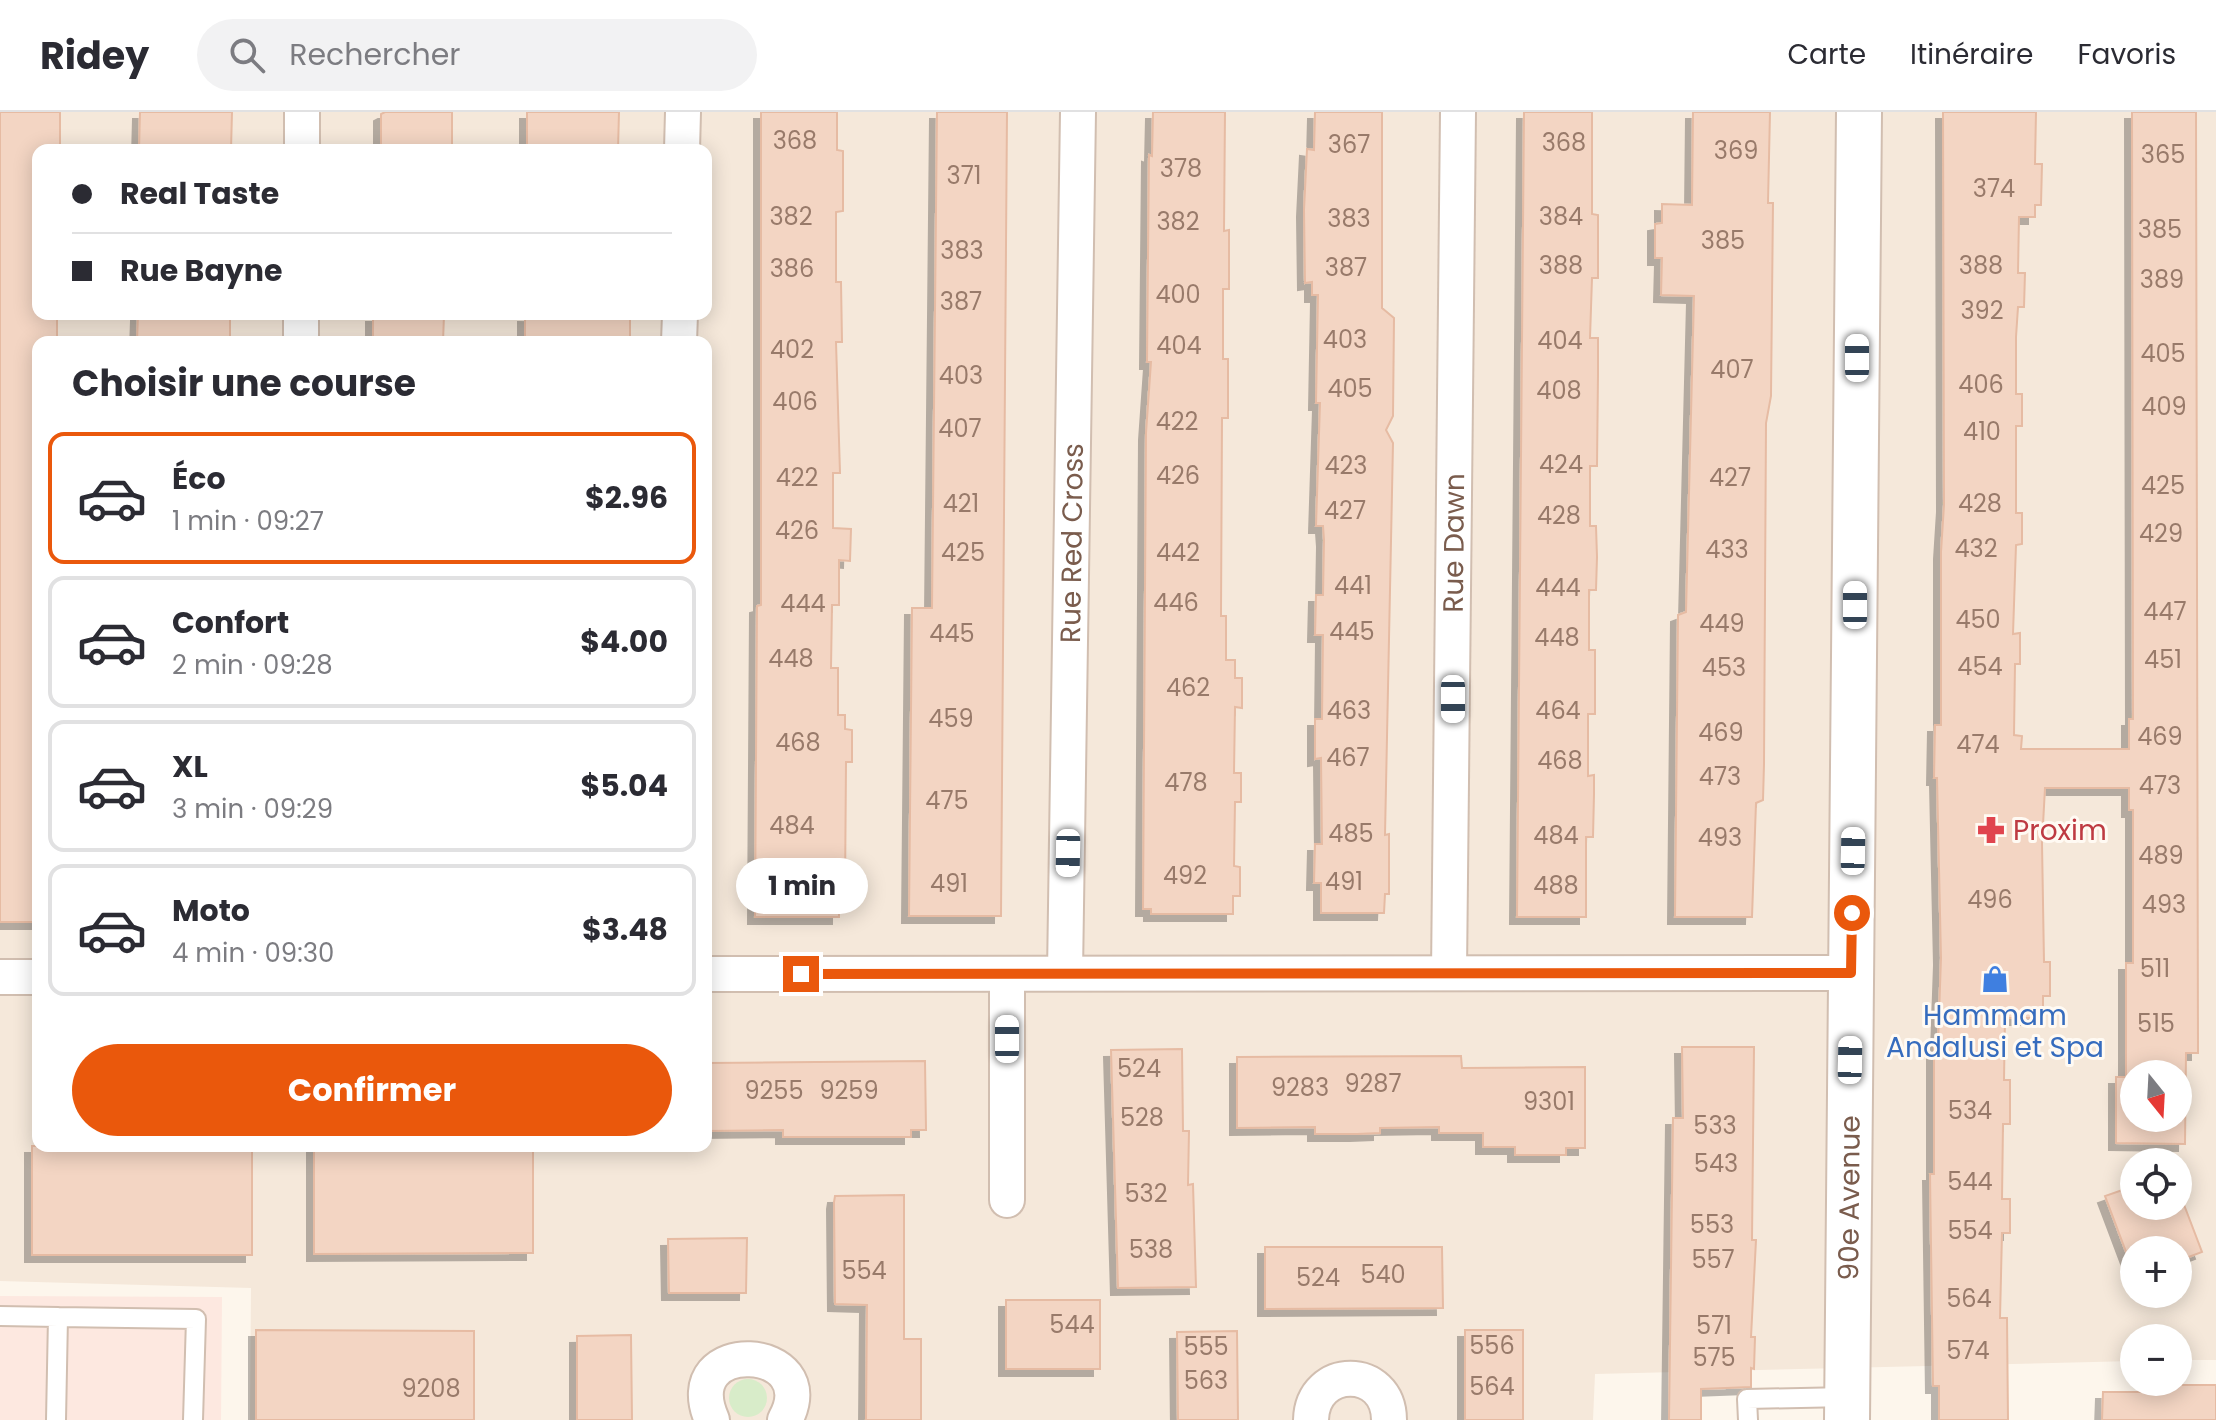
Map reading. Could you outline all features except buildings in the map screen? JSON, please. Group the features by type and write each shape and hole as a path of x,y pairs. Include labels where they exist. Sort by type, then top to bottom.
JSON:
{"street":[{"path":"302,112 302,144"},
{"path":"682,144 683,112"},
{"name":"Rue Red Cross","path":"1065,973 1078,112"},
{"name":"Rue Dawn","path":"1449,973 1458,112"},
{"name":"90e Avenue","path":"1847,1408 1859,112"},
{"path":"712,974 1851,973"},
{"path":"1007,975 1007,1200"},
{"path":"0,977 32,977"},
{"path":"712,1420 706,1397 713,1376 730,1361 752,1357 773,1365 787,1382 791,1404 785,1420"},
{"path":"1311,1420 1319,1392 1336,1379 1350,1377 1364,1380 1381,1392 1389,1420"}],"lane":[{"path":"0,1316 196,1319 193,1420"},
{"path":"56,1420 58,1317"},
{"path":"1748,1420 1747,1399 1847,1408"}],"shaded area":[{"path":"0,112 2216,112 2216,1360 2192,1360 2192,1324 2120,1324 2120,1361 1595,1374 1593,1420 250,1420 251,1288 0,1281"},
{"path":"0,1296 222,1297 221,1420 0,1420"}],"green space":[{"path":"748,1379 761,1385 767,1398 761,1411 748,1417 735,1411 729,1398 735,1385"}],"place":[{"name":"Proxim","path":"1991,830"},
{"name":"Hammam Andalusi et Spa","path":"1995,979"}],"route":[{"path":"801,974 1851,973 1852,913"}]}
